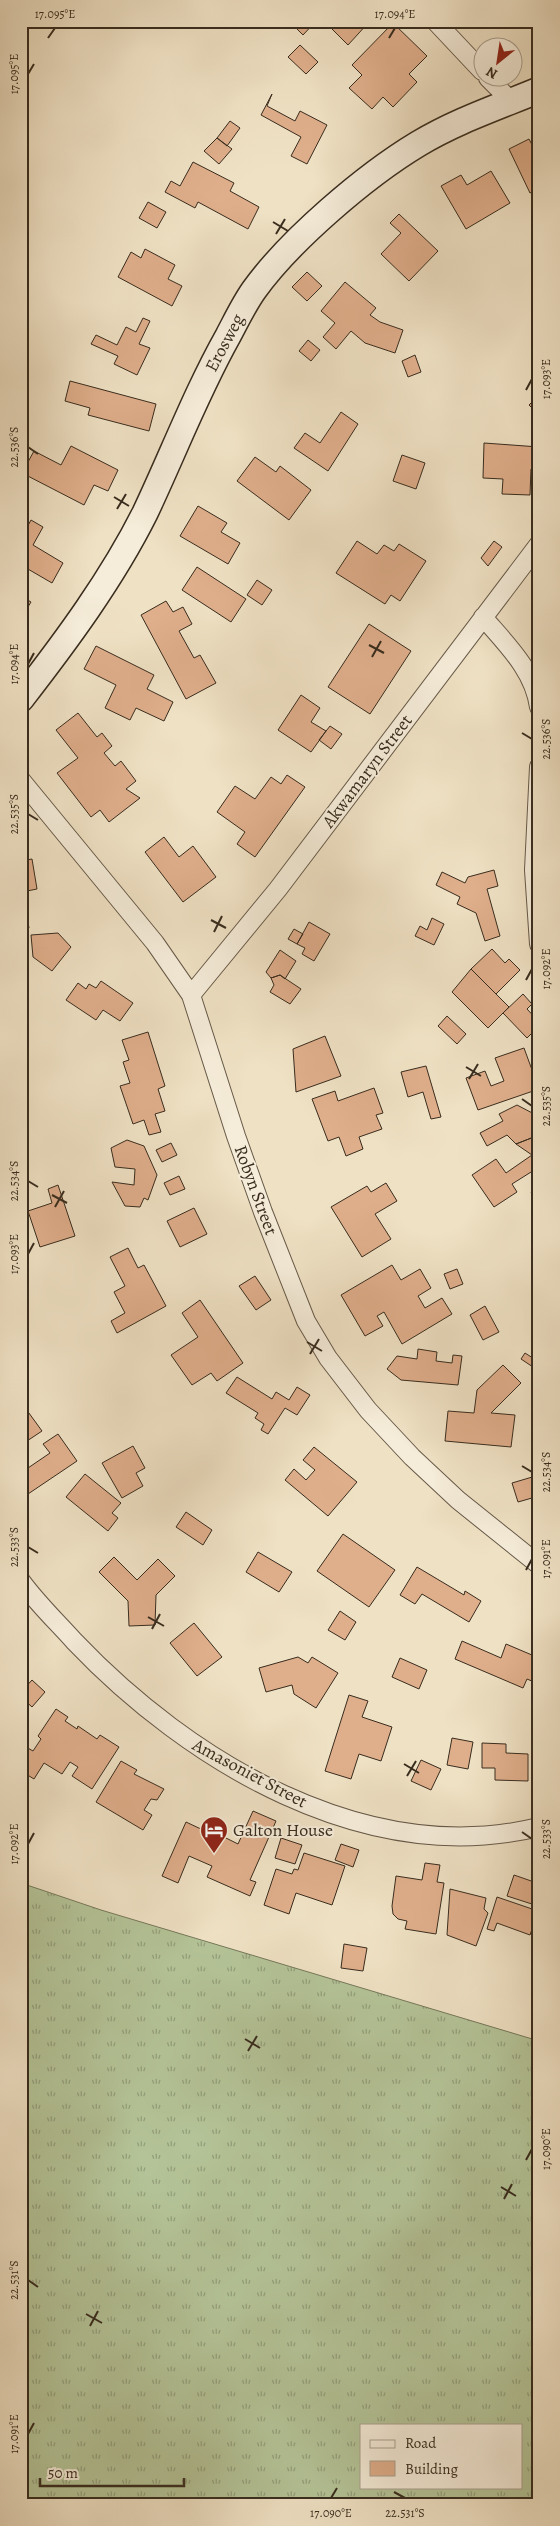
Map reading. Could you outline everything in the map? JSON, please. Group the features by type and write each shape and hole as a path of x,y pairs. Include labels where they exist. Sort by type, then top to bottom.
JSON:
{"street":[{"path":"435,21 472,61"},
{"path":"498,88 511,101"},
{"name":"Erosweg","path":"21,699 93,600 122,554 144,514 219,352 254,290 276,263 350,194 417,144 462,120 539,90"},
{"name":"Akwamaryn Street","path":"190,995 278,889 539,544"},
{"path":"483,617 524,668 537,696 539,707"},
{"path":"539,767 534,870 539,944"},
{"name":"Robyn Street","path":"21,780 155,943 190,995 263,1212 306,1321 328,1358 368,1410 412,1457 458,1500 539,1565"},
{"name":"Amasoniet Street","path":"21,1581 34,1599 100,1668 170,1728 211,1756 306,1804 383,1829 450,1836 494,1835 539,1827"}],"green space":[{"path":"21,1883 101,1910 539,2041 539,2505 21,2505"}],"building":[{"path":"289,21 316,21 303,35"},
{"path":"324,21 368,21 369,22 348,45"},
{"path":"393,23 427,56 409,74 417,82 393,107 383,97 372,109 349,88 362,75 352,65"},
{"path":"300,45 318,62 306,74 288,57"},
{"path":"272,94 267,106 295,121 300,111 327,125 307,164 291,156 301,137 261,115"},
{"path":"230,121 240,128 227,146 217,138"},
{"path":"217,138 232,149 219,164 204,151"},
{"path":"529,139 539,158 539,189 530,193 509,149"},
{"path":"193,162 234,183 230,191 259,207 248,229 198,202 195,208 165,192 171,181 180,186"},
{"path":"491,171 510,203 466,229 441,186 461,175 467,185"},
{"path":"148,202 166,212 157,228 139,218"},
{"path":"399,214 438,251 409,281 381,254 401,233 390,223"},
{"path":"145,249 175,265 168,279 182,286 172,306 118,277 131,252 141,258"},
{"path":"307,272 322,286 307,301 292,287"},
{"path":"345,282 376,308 370,315 380,322 403,330 395,353 365,343 351,331 336,349 323,337 335,323 321,311"},
{"path":"143,318 150,321 139,344 150,348 137,375 114,364 118,356 91,344 96,335 117,345 126,327 136,332"},
{"path":"308,340 320,350 311,361 299,351"},
{"path":"415,355 421,372 408,377 402,361"},
{"path":"70,381 156,404 149,431 88,415 90,408 65,401"},
{"path":"539,395 539,415 529,405"},
{"path":"341,412 358,424 328,471 294,448 305,433 320,443"},
{"path":"484,443 539,447 539,469 531,469 530,495 502,494 503,479 483,478"},
{"path":"71,446 118,470 108,491 94,485 84,505 22,473 34,451 61,465"},
{"path":"402,455 425,463 416,489 393,481"},
{"path":"255,457 276,472 280,466 311,490 289,520 237,481"},
{"path":"198,506 227,523 221,532 240,543 228,564 180,536"},
{"path":"31,520 43,527 33,545 63,563 52,583 21,565 21,529 25,531"},
{"path":"357,541 377,554 384,545 394,551 399,544 426,561 400,601 391,595 385,604 336,573"},
{"path":"494,541 502,547 488,566 481,558"},
{"path":"197,567 246,599 231,622 182,590"},
{"path":"257,580 272,590 262,605 247,595"},
{"path":"21,596 31,602 21,618"},
{"path":"166,601 173,612 183,607 192,624 179,631 194,658 200,655 216,683 186,699 141,615"},
{"path":"369,624 411,651 370,714 328,687"},
{"path":"96,646 154,675 147,689 173,702 164,721 136,708 130,720 105,708 116,685 84,669"},
{"path":"301,695 320,708 311,722 326,731 311,752 278,730"},
{"path":"78,713 97,737 102,733 112,746 104,753 115,766 121,761 136,781 126,789 140,798 109,822 100,810 91,817 57,773 78,758 56,730"},
{"path":"330,726 342,734 331,749 319,740"},
{"path":"287,775 305,787 255,857 237,844 245,832 217,812 235,786 255,799 271,777 281,784"},
{"path":"164,837 179,857 193,846 216,877 183,902 145,852"},
{"path":"32,859 37,889 22,892 29,928 21,930 21,861"},
{"path":"494,870 498,886 487,889 500,936 485,941 476,913 457,904 460,897 436,885 442,872 465,883 468,877"},
{"path":"432,918 444,924 434,945 415,936 420,926 427,930"},
{"path":"309,922 330,934 314,961 302,954 305,948 297,944"},
{"path":"294,929 303,934 297,944 288,939"},
{"path":"58,933 71,947 52,971 33,957 31,935"},
{"path":"492,949 505,963 509,959 520,970 496,994 471,969"},
{"path":"280,950 296,961 285,979 280,975 271,978 266,972"},
{"path":"471,969 509,1007 488,1028 452,992"},
{"path":"280,975 301,989 290,1004 270,992 274,985 271,978"},
{"path":"101,981 133,1003 120,1021 103,1010 96,1020 66,1000 78,983 86,989 89,984 96,988"},
{"path":"523,994 532,1004 527,1009 539,1022 539,1026 527,1038 503,1013"},
{"path":"447,1016 466,1034 457,1044 438,1026"},
{"path":"148,1032 165,1086 158,1089 165,1111 155,1114 161,1132 149,1135 144,1120 133,1124 120,1086 130,1083 123,1062 129,1060 122,1040"},
{"path":"325,1036 341,1076 296,1092 293,1049"},
{"path":"524,1048 539,1089 478,1110 466,1078 485,1071 491,1086 504,1081 495,1058"},
{"path":"426,1066 441,1117 431,1119 423,1092 408,1097 401,1072"},
{"path":"374,1088 383,1113 376,1115 382,1129 359,1137 363,1149 346,1156 339,1137 328,1141 312,1099 335,1091 338,1101"},
{"path":"517,1105 538,1116 539,1135 516,1144 507,1135 487,1146 480,1133 503,1121 499,1114"},
{"path":"539,1135 539,1167 512,1184 517,1192 494,1207 472,1175 496,1159 506,1173 532,1155 516,1144"},
{"path":"127,1140 144,1146 157,1175 148,1200 144,1198 140,1207 125,1206 112,1182 134,1185 135,1169 115,1167 111,1148"},
{"path":"171,1143 177,1155 162,1162 156,1150"},
{"path":"179,1176 185,1189 170,1195 164,1183"},
{"path":"386,1183 397,1201 375,1214 391,1239 362,1257 331,1207 367,1186 371,1192"},
{"path":"58,1185 75,1236 40,1247 28,1211 52,1203 48,1189"},
{"path":"539,1187 539,1204 531,1192"},
{"path":"194,1208 207,1234 180,1247 167,1221"},
{"path":"128,1248 138,1268 144,1265 166,1306 117,1333 111,1321 125,1313 114,1292 125,1286 110,1257"},
{"path":"392,1265 401,1280 420,1269 431,1288 418,1296 425,1308 442,1298 452,1314 402,1344 384,1312 377,1316 383,1326 365,1336 341,1295"},
{"path":"457,1269 463,1284 450,1289 444,1274"},
{"path":"255,1276 271,1300 256,1310 239,1286"},
{"path":"200,1300 243,1363 217,1381 211,1373 192,1385 171,1355 198,1337 182,1313"},
{"path":"485,1306 499,1332 483,1340 470,1315"},
{"path":"418,1349 437,1352 436,1361 452,1363 453,1355 462,1356 458,1385 401,1380 387,1369 397,1356 417,1359"},
{"path":"525,1353 539,1362 539,1371 521,1359"},
{"path":"503,1365 521,1383 491,1413 515,1415 511,1447 445,1441 448,1411 474,1413 477,1390"},
{"path":"237,1377 272,1399 276,1392 289,1400 297,1387 310,1395 297,1415 285,1408 268,1434 261,1430 264,1424 255,1418 258,1413 226,1393"},
{"path":"26,1409 42,1431 21,1445 21,1412"},
{"path":"58,1434 77,1461 28,1494 21,1483 21,1463 24,1462 28,1468 50,1453 43,1444"},
{"path":"133,1446 145,1468 136,1473 143,1486 122,1498 102,1463"},
{"path":"314,1447 357,1482 328,1516 285,1480 294,1469 306,1480 315,1470 303,1460"},
{"path":"85,1474 121,1503 112,1513 118,1518 108,1531 66,1497"},
{"path":"539,1475 539,1496 518,1502 512,1483"},
{"path":"186,1512 212,1530 203,1545 176,1527"},
{"path":"343,1534 395,1570 369,1607 317,1571"},
{"path":"258,1552 292,1572 279,1592 246,1572"},
{"path":"114,1557 137,1580 158,1559 175,1576 156,1595 155,1625 129,1626 128,1601 99,1572"},
{"path":"417,1567 464,1595 465,1591 481,1601 469,1622 422,1594 415,1604 400,1595"},
{"path":"340,1611 356,1622 345,1640 328,1630"},
{"path":"194,1623 222,1657 197,1676 170,1643"},
{"path":"462,1641 501,1658 506,1644 539,1658 539,1684 527,1679 523,1688 455,1659"},
{"path":"298,1657 308,1663 312,1657 338,1673 316,1708 294,1694 292,1685 266,1692 259,1668"},
{"path":"400,1658 427,1670 419,1689 392,1677"},
{"path":"32,1680 45,1692 32,1707 21,1697 21,1692"},
{"path":"349,1695 368,1701 362,1717 392,1727 381,1761 359,1754 351,1779 325,1771"},
{"path":"56,1709 68,1717 65,1721 77,1729 78,1726 97,1739 100,1735 119,1747 92,1789 72,1776 78,1767 70,1762 62,1774 44,1763 34,1779 21,1771 21,1754 26,1747 33,1751 41,1739 38,1736"},
{"path":"452,1738 473,1742 468,1769 447,1765"},
{"path":"482,1743 506,1744 506,1753 528,1754 528,1781 495,1780 495,1768 482,1768"},
{"path":"421,1760 441,1769 431,1790 411,1781"},
{"path":"121,1761 137,1770 134,1774 164,1789 157,1800 151,1799 144,1810 152,1815 143,1830 96,1802"},
{"path":"253,1811 276,1821 250,1880 256,1882 250,1896 207,1877 212,1866 189,1856 178,1883 162,1876 186,1822 203,1830 201,1835 219,1843 222,1836 238,1844"},
{"path":"281,1838 302,1845 295,1864 275,1858"},
{"path":"341,1844 359,1850 353,1867 335,1860"},
{"path":"304,1853 345,1866 332,1905 296,1893 289,1914 264,1905 276,1869 292,1874 294,1869 298,1870"},
{"path":"425,1863 440,1865 437,1882 444,1883 436,1934 405,1929 407,1921 398,1919 393,1914 392,1906 396,1876 422,1880"},
{"path":"514,1875 537,1883 535,1893 539,1894 539,1903 535,1905 507,1896"},
{"path":"450,1889 486,1898 484,1909 488,1913 476,1946 447,1935"},
{"path":"497,1897 538,1911 530,1935 497,1923 494,1931 487,1929"},
{"path":"344,1944 367,1948 363,1971 341,1968"}],"place":[{"name":"Galton House","path":"214,1854"}]}
